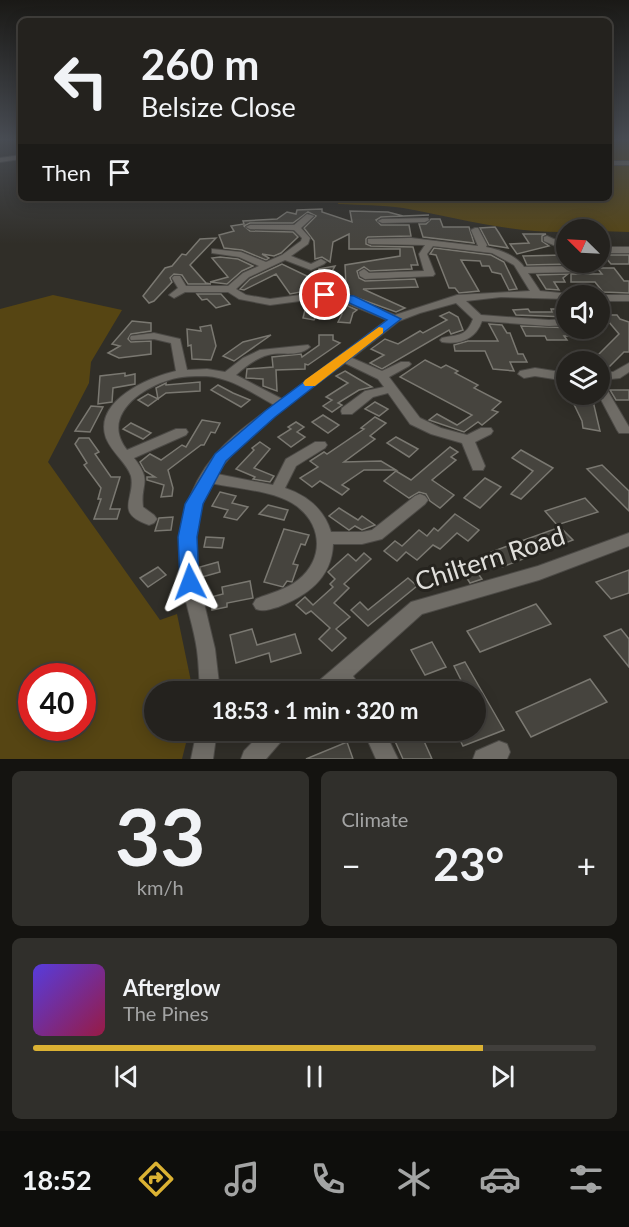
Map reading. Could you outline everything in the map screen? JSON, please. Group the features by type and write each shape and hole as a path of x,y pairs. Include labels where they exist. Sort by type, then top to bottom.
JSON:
{"street":[{"path":"296,228 310,216"},
{"path":"425,220 381,219 375,241 411,241 481,248 510,257 522,270 536,294"},
{"path":"230,289 246,275 285,257 305,242 304,234 296,228 250,227"},
{"path":"475,230 483,245 481,248"},
{"path":"547,239 556,243"},
{"path":"364,272 365,276 430,274 423,254 430,244"},
{"path":"610,250 629,250"},
{"path":"215,251 241,255 266,265"},
{"path":"285,257 308,267 321,262"},
{"path":"522,270 556,269"},
{"path":"177,278 178,292 230,289 243,297 262,302 315,296 341,297 395,319"},
{"path":"209,681 206,649 190,582 188,537 194,504 207,477 220,458 243,435 395,319 424,306 457,298 500,293 556,295"},
{"path":"457,298 478,318 556,323"},
{"path":"625,298 629,307"},
{"path":"446,340 468,337 475,330 478,318"},
{"path":"135,338 154,336 176,341 182,374"},
{"path":"228,376 236,368 258,355 270,351 296,351 304,347"},
{"path":"343,358 382,376 415,421 436,431 468,440 486,431"},
{"path":"382,376 405,364"},
{"path":"610,375 616,375 629,367"},
{"path":"524,374 535,372 556,375"},
{"path":"149,519 136,510 134,503 138,486 137,473 124,457 111,433 116,412 133,393 159,379 182,374 209,373 228,376 283,404"},
{"path":"347,411 369,394 391,389"},
{"path":"610,405 624,430"},
{"path":"124,457 181,432"},
{"path":"468,440 478,466"},
{"path":"276,492 291,463 320,445"},
{"path":"207,477 276,492 296,499 315,513 327,538 322,565 306,585 286,596 262,604"},
{"path":"327,538 362,538 376,535 420,500"},
{"name":"Chiltern Road","path":"334,681 417,608 539,573 629,539"},
{"path":"340,676 344,681"},
{"path":"202,759 205,741"},
{"path":"252,759 268,741"},
{"path":"378,741 387,759"}],"shaded area":[{"path":"612,173 629,173 629,232 610,231 610,219 556,219 556,232 546,232 379,206 338,204 338,201 612,201"},
{"path":"53,295 122,310 91,362 89,383 48,462 160,620 177,614 191,681 144,681 144,741 186,741 182,759 0,759 0,309"}],"building":[{"path":"322,209 322,212 352,222 350,211 388,212 403,216 429,215 381,217 376,220 381,225 409,225 411,236 368,237 366,239 366,244 371,246 413,247 418,265 411,265 412,269 370,271 364,267 357,271 359,278 365,281 415,279 418,287 363,289 405,308 396,312 341,292 311,290 290,294 276,274 244,290 240,289 250,279 282,264 313,279 319,269 335,266 325,284 346,286 345,265 400,256 400,249 349,249 349,234 333,242 330,262 322,257 315,259 314,241 304,228 316,216 308,212 293,223 250,223 244,226 250,231 293,232 298,237 281,253 274,256 262,254 269,258 266,260 242,250 224,248 219,235 234,231 231,226 244,224 243,221 277,219 287,212 296,214 297,210"},
{"path":"431,219 440,219 443,227 469,227 474,243 423,237 419,224 426,224"},
{"path":"495,227 508,248 489,245 480,228"},
{"path":"523,234 546,234 542,236 542,241 549,246 517,254 510,244 529,243"},
{"path":"216,238 190,265 206,283 211,284 188,284 182,275 174,274 170,278 172,282 154,301 149,303 143,296 165,268 172,266 182,254 186,255 200,239"},
{"path":"434,248 491,255 504,262 517,289 509,290 501,274 492,272 489,266 482,266 480,261 461,260 479,291 459,293 455,288 449,288 436,255 430,254"},
{"path":"556,255 556,264 527,265 523,256"},
{"path":"610,255 629,255 629,264 611,264"},
{"path":"212,258 238,259 253,266 242,271 227,284 210,282 228,277"},
{"path":"610,268 614,268 624,281 629,281 629,293 610,292 610,285 597,285 595,282 571,282 571,274 610,273"},
{"path":"568,274 563,278 565,282 554,282 556,290 546,289 537,275"},
{"path":"197,294 221,294 230,304 216,308 207,299 202,300"},
{"path":"307,302 339,302 357,310 353,313 350,323 338,322 342,314 322,305 314,320 303,318"},
{"path":"551,309 556,309 556,317 516,315 513,310 552,312"},
{"path":"449,312 458,317 463,330 451,334 449,330 382,369 370,363 384,355 371,349 385,339 398,344 420,331 423,333 447,320 440,316"},
{"path":"610,315 617,315 620,319 629,322 629,352 624,352 610,366 610,351 602,351 619,334 610,323"},
{"path":"132,321 151,323 151,331 131,334 128,339 131,342 151,341 151,354 119,358 108,353 120,346 112,344"},
{"path":"489,324 502,325 507,333 510,333 518,354 523,354 527,362 510,362 514,371 493,369 485,351 455,351 454,345 468,341 498,341"},
{"path":"211,325 216,346 211,360 192,359 191,345 188,346 187,329 201,331 200,327"},
{"path":"521,326 556,327 556,339 567,340 547,340 545,336 526,336"},
{"path":"271,335 234,361 223,356 243,342"},
{"path":"319,335 333,335 333,340 340,343 308,365 305,364 305,369 276,370 277,391 263,386 263,379 246,378 247,369 273,367 272,357 301,354 302,357 319,345"},
{"path":"425,360 441,368 446,365 458,371 455,373 478,385 474,388 501,402 492,410 498,412 482,425 478,422 464,432 429,420 437,414 457,425 472,415 400,377"},
{"path":"345,371 372,387 359,390 338,403 342,405 332,412 323,406 332,400 326,397 348,383 336,376"},
{"path":"125,373 125,376 135,374 135,384 113,388 112,402 98,404 100,376"},
{"path":"200,382 200,391 166,393 158,399 156,388 166,383 166,385"},
{"path":"218,385 250,400 241,407 211,390"},
{"path":"610,390 629,390 629,400 616,400"},
{"path":"148,394 158,399 148,406 138,400"},
{"path":"375,402 388,409 379,416 365,409"},
{"path":"574,405 594,405 600,431 583,428"},
{"path":"91,406 103,407 90,432 75,431"},
{"path":"323,415 339,425 328,433 312,422"},
{"path":"375,417 386,423 370,436 375,439 344,462 381,461 396,470 364,470 342,485 349,489 342,495 320,481 312,487 300,478 318,467 310,461 324,452 327,454 364,429 361,428"},
{"path":"202,420 220,423 215,433 211,432 204,445 168,470 173,488 172,496 161,497 164,485 147,480 147,477 155,477 145,471 140,462 150,454 161,460 182,445 186,447"},
{"path":"296,422 304,427 297,432 305,437 291,447 278,437 291,429 288,427"},
{"path":"131,423 151,433 143,439 123,429"},
{"path":"396,437 418,449 409,457 387,443"},
{"path":"79,438 89,438 99,452 95,454 111,477 120,477 110,509 120,509 117,519 94,519 101,499 98,499 101,488 84,465 87,463 75,444"},
{"path":"260,442 270,449 254,468 274,476 270,482 253,479 255,477 236,469 254,450 252,448"},
{"path":"450,447 458,452 451,457 456,460 432,480 454,495 440,508 430,501 426,494 419,492 409,498 384,481 396,471 411,480"},
{"path":"521,450 553,468 521,499 511,494 533,471 512,458"},
{"path":"602,465 629,491 629,511 587,469"},
{"path":"485,478 501,487 480,508 464,498"},
{"path":"220,492 236,496 232,503 248,507 237,520 224,517 228,510 212,506"},
{"path":"585,498 598,512 557,525 545,511"},
{"path":"268,505 288,510 284,520 259,514"},
{"path":"339,508 358,520 362,516 375,525 362,530 355,526 349,530 329,516"},
{"path":"455,514 479,530 468,541 457,533 440,549 433,545 417,560 406,552 397,561 384,551 395,541 402,546 419,530 427,536 434,528 438,531"},
{"path":"173,517 171,530 155,531 159,518"},
{"path":"560,527 573,540 502,567 491,552"},
{"path":"284,529 309,535 305,545 301,544 293,564 298,565 292,582 287,581 283,587 264,582"},
{"path":"206,537 224,538 222,548 204,547"},
{"path":"364,553 371,559 344,584 349,588 334,603 350,617 336,629 346,638 332,651 319,639 330,628 311,611 306,614 296,605 305,597 313,605 333,587 330,584 335,579 328,572 348,554 356,561"},
{"path":"218,562 220,572 202,577 200,567"},
{"path":"470,562 482,579 470,583 459,566"},
{"path":"158,567 166,575 148,587 140,578"},
{"path":"629,570 629,593 611,599 596,582"},
{"path":"408,578 417,586 368,626 351,610 360,602 368,610"},
{"path":"250,581 253,598 227,603 227,607 212,610 211,597 223,594 222,587"},
{"path":"536,604 551,624 480,652 467,631"},
{"path":"252,629 257,645 295,634 301,653 271,662 269,653 236,663 230,635"},
{"path":"621,629 629,639 629,667 604,636"},
{"path":"432,642 446,667 425,675 411,650"},
{"path":"465,662 476,681 462,681 454,666"},
{"path":"590,679 607,702 531,737 516,712"},
{"path":"486,699 504,730 486,737"},
{"path":"395,741 424,741 432,759 403,759"},
{"path":"460,741 476,741 463,746"},
{"path":"347,742 353,759 306,759"}],"slow traffic":[{"path":"310,383 379,331"}],"route":[{"path":"190,582 188,537 194,504 207,477 220,458 243,435 395,319 350,299 325,295"}]}
